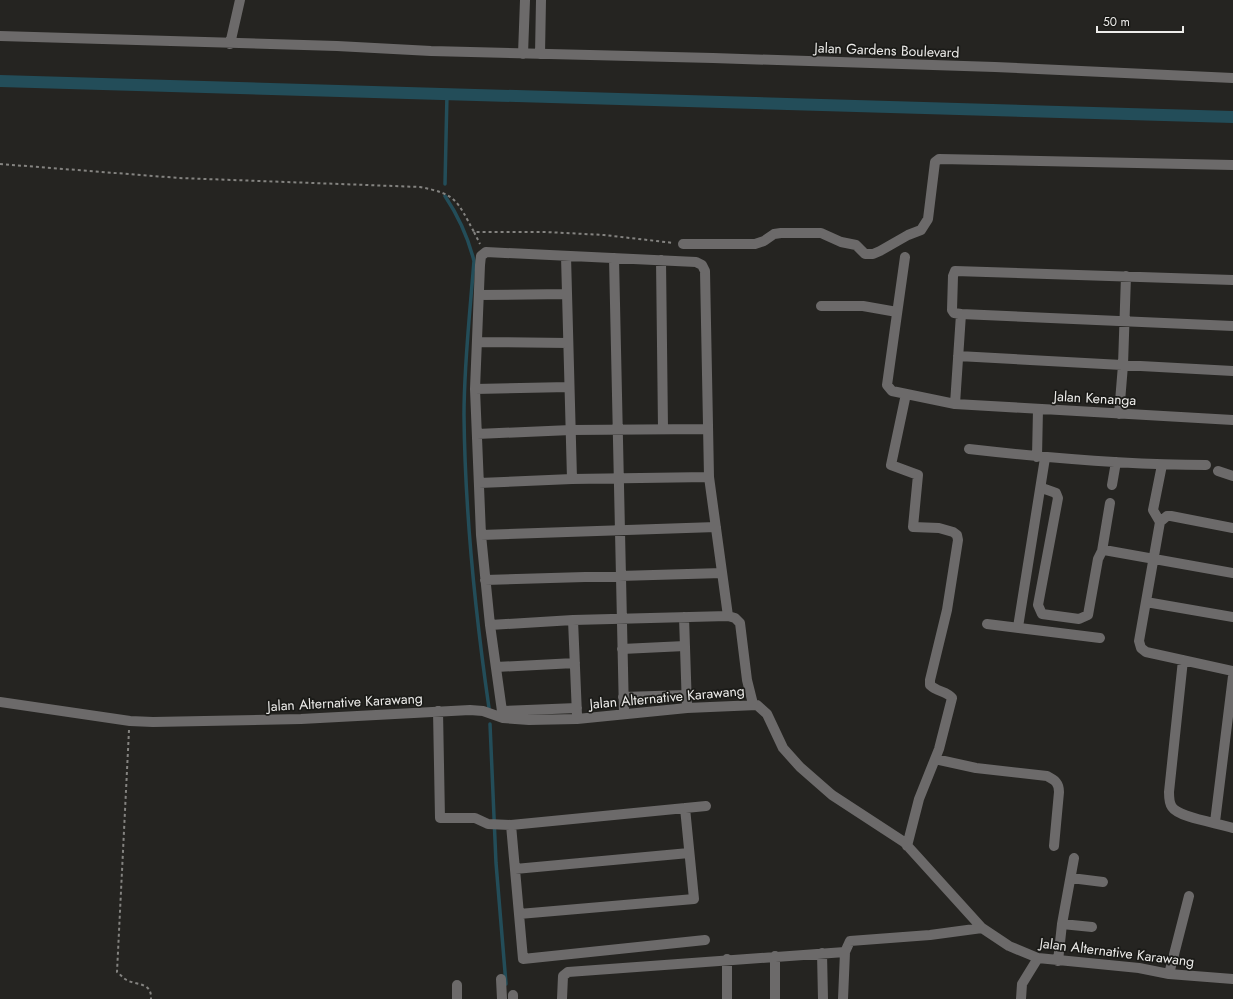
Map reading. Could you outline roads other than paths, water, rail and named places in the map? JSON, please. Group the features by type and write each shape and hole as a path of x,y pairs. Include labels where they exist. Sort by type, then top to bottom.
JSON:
{"street":[{"path":"230,44 240,0"},
{"path":"523,54 525,0"},
{"path":"540,54 541,0"},
{"name":"Jalan Gardens Boulevard","path":"0,36 523,54 713,58 995,67 1233,78"},
{"path":"683,244 755,244 764,241 774,234 821,233 841,242 856,245 865,254 873,254 887,248 924,226 928,218 935,162 938,159 1233,165"},
{"path":"577,708 502,711 490,625 481,535 475,389 480,265 481,256 484,252 661,260 696,262 702,264 705,271 708,477 728,616"},
{"path":"566,256 572,479"},
{"path":"614,258 624,714"},
{"name":"Jalan Kenanga","path":"905,258 888,385 892,391 955,404 1233,420"},
{"path":"661,260 663,429"},
{"path":"1233,280 954,271 952,310 954,313 961,314 1126,320 1233,326"},
{"path":"1119,414 1126,320 1126,276"},
{"path":"479,295 567,294"},
{"path":"821,306 863,306 897,312"},
{"path":"955,404 961,314"},
{"path":"477,342 568,343"},
{"path":"958,356 1233,371"},
{"path":"475,389 569,387"},
{"path":"906,394 891,465 918,475 912,527 946,529 957,535 958,540 946,616 930,680 930,685 948,693 952,698 948,719 935,759 919,799 907,846"},
{"path":"1018,628 1042,488 1038,409"},
{"path":"477,434 571,430 708,428"},
{"path":"969,449 1041,457 1162,465 1206,465"},
{"path":"1112,485 1116,462"},
{"path":"1162,465 1153,510 1160,522 1152,558 1146,602 1139,635 1141,648 1146,652 1233,671"},
{"path":"1218,472 1233,476"},
{"path":"479,483 572,479 708,477"},
{"path":"1042,488 1056,493 1058,498 1038,605 1040,613 1049,616 1079,619 1088,615 1098,559 1102,552 1110,503"},
{"path":"1160,522 1171,516 1233,528"},
{"path":"481,535 620,529 716,527"},
{"path":"1102,552 1111,550 1233,573"},
{"path":"485,580 722,573"},
{"path":"1146,602 1233,617"},
{"path":"490,625 573,620 728,616 735,618 740,622 746,680 753,704"},
{"path":"684,617 687,708"},
{"path":"573,620 578,719"},
{"path":"987,624 1100,638"},
{"path":"622,649 685,646"},
{"path":"1183,660 1169,792 1170,802 1174,809 1181,814 1216,822 1233,828"},
{"path":"496,667 575,663"},
{"path":"1216,822 1231,707 1233,676"},
{"path":"623,697 687,695"},
{"name":"Jalan Alternative Karawang","path":"0,702 130,721 301,719 476,710 503,718 529,720 578,719 687,708 753,704 764,708 783,748 800,767 832,795 888,830 907,846 982,928 1009,946 1038,958 1058,961 1140,968 1169,974 1233,979"},
{"path":"438,712 440,818 475,818 492,824 511,825 706,806"},
{"path":"935,759 976,768 1047,776 1054,780 1058,785 1059,792 1054,846"},
{"path":"519,914 694,899 685,808"},
{"path":"511,825 523,959 705,940"},
{"path":"515,869 689,853"},
{"path":"1058,961 1062,924 1074,858"},
{"path":"1070,878 1103,882"},
{"path":"1169,974 1189,896"},
{"path":"1062,924 1092,927"},
{"path":"843,999 845,952 848,943 853,940 930,936 982,928"},
{"path":"562,999 563,976 568,972 727,959 845,952"},
{"path":"822,953 823,999"},
{"path":"775,956 775,999"},
{"path":"1021,999 1022,984 1038,958"},
{"path":"727,959 727,999"},
{"path":"501,979 502,999"},
{"path":"456,985 457,999"}],"waterway":[{"path":"0,81 1233,117"},
{"path":"445,184 447,94"},
{"path":"445,196 462,227 474,261 465,377 464,415 466,488 479,635 489,708"},
{"path":"490,724 496,863 506,984"}]}
